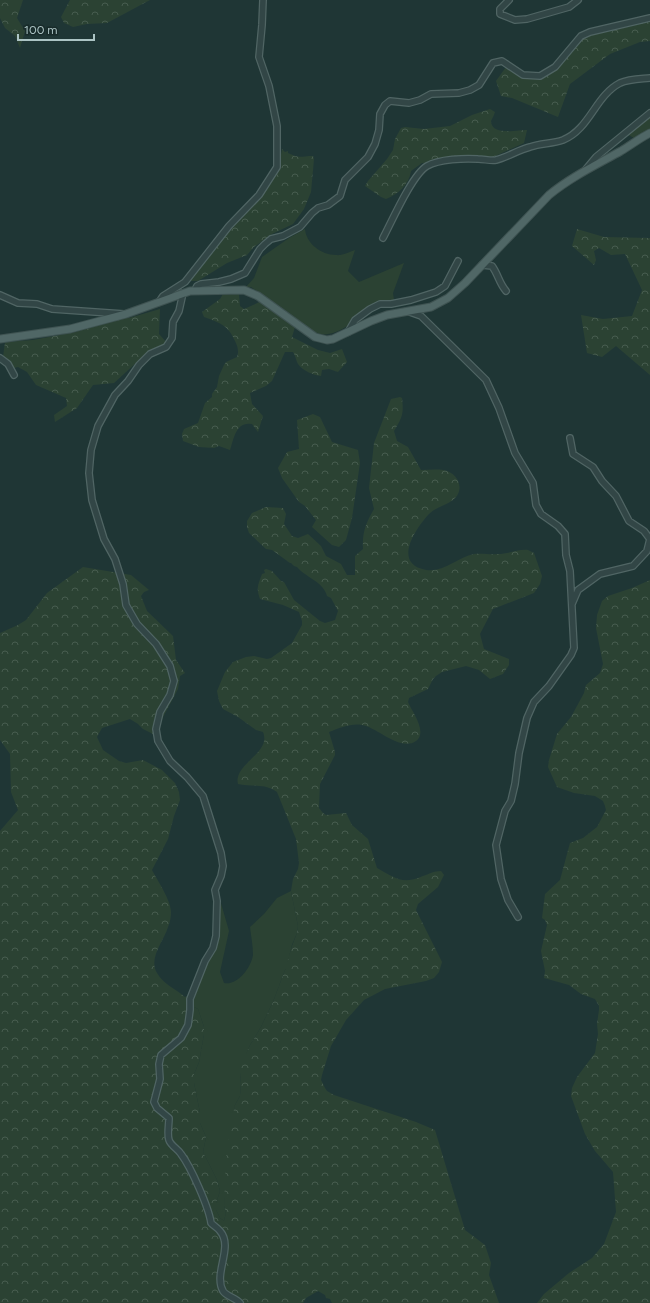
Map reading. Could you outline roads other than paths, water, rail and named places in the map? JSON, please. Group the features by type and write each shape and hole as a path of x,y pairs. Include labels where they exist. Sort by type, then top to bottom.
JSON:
{"main road":[{"path":"0,339 70,329 126,314 195,290 244,290 258,296 315,338 327,340 333,339 371,321 439,304 465,284 549,195 585,170 650,133"}],"street":[{"path":"158,303 163,296 185,282 230,226 259,195 277,167 277,126 269,86 259,57 263,0"},
{"path":"509,0 500,9 500,14 514,20 527,19 569,7 578,0"},
{"path":"195,290 197,286 201,284 231,279 245,272 265,244 300,227 318,208 328,205 340,196 345,180 368,157 375,144 379,130 380,114 390,100 409,103 420,100 431,94 459,93 470,90 479,85 493,63 502,61 523,75 540,76 555,67 581,36 590,32 650,18"},
{"path":"383,238 413,181 421,171 429,165 449,160 495,160 512,155 529,147 563,140 580,129 600,102 615,87 632,80 650,78"},
{"path":"585,170 596,157 650,113"},
{"path":"348,332 355,320 380,304 391,304 411,300 436,292 445,286 458,261"},
{"path":"482,265 492,266 497,273 500,284 506,291"},
{"path":"183,293 180,311 173,322 172,338 166,347 150,354 139,366 115,395 98,426 90,450 88,473 92,500 104,539 115,559 126,605 137,624 156,644 170,666 174,680 170,695 160,712 156,729 158,740 170,761 187,777 203,796 221,853 223,866 221,876 215,890 217,901 216,936 213,948 205,962 190,999 188,1025 181,1038 161,1055 159,1064 160,1079 154,1102 157,1108 169,1118 168,1138 171,1144 184,1159 209,1213 211,1223 221,1232 224,1238 224,1262 219,1275 219,1284 224,1293 236,1299 240,1303"},
{"path":"0,295 18,303 37,304 52,309 126,314"},
{"path":"407,311 421,316 486,380 499,408 515,453 533,483 536,505 541,514 558,526 565,534 566,555 570,572 574,648 571,655 549,686 534,702 527,718 518,753 515,784 505,812 496,845 501,879 508,900 518,917"},
{"path":"0,358 8,364 14,375"},
{"path":"570,438 573,454 593,467 602,481 616,496 629,521 644,531 650,539 647,551 633,566 600,574 578,590 572,604"}]}
